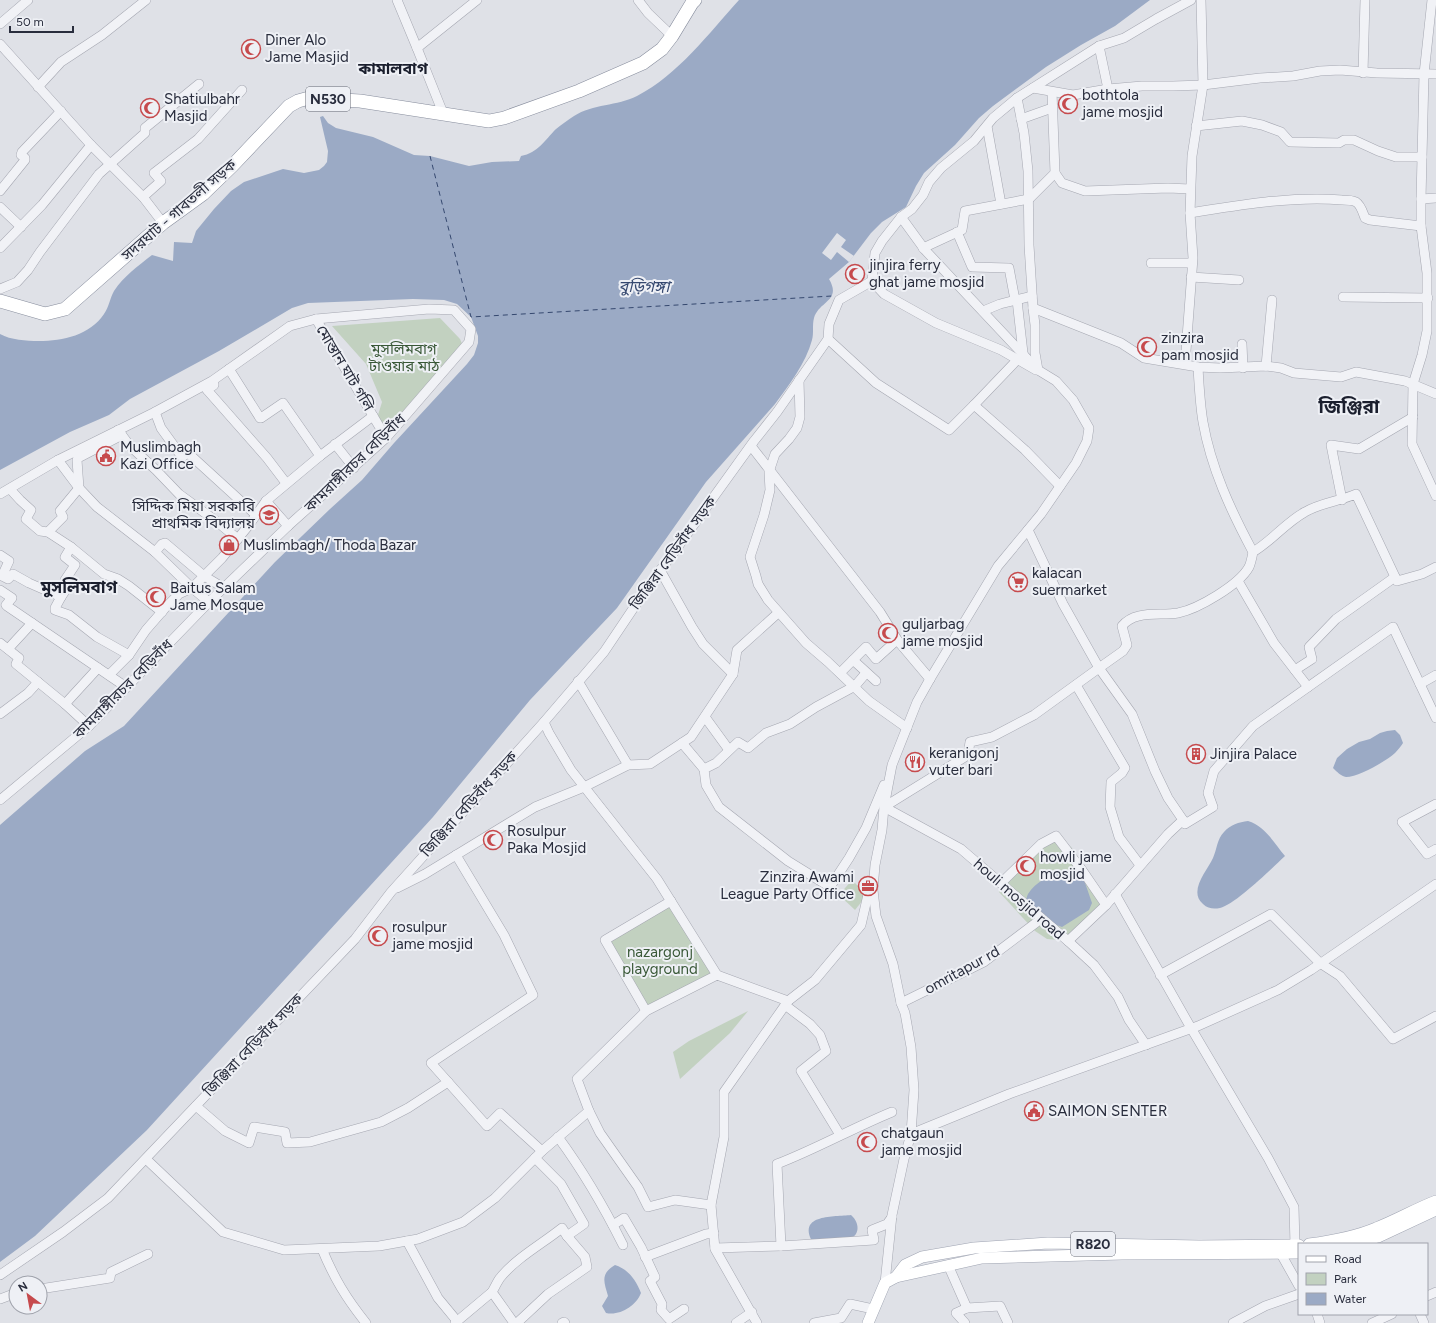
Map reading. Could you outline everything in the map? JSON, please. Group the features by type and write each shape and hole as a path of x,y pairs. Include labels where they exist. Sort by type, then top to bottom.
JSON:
{"highway":[{"name":"সদরঘাট - গাবতলী সড়ক","path":"0,301 45,314 65,309 163,223 203,194 289,106 298,101 309,98 360,101 489,121 504,118 579,91 642,63 662,49 695,0"}],"main road":[{"path":"1317,1243 1333,1241 1375,1229 1402,1218 1420,1207 1436,1201"},
{"path":"1354,1243 1378,1236 1436,1210"},
{"name":"R820","path":"896,1277 905,1264 922,1257 974,1248 1048,1243 1298,1252"},
{"name":"R820","path":"885,1283 896,1277 982,1258 1242,1250 1281,1254 1298,1252"},
{"path":"868,1323 885,1283"}],"street":[{"path":"0,24 28,0"},
{"path":"38,87 60,62 102,35 146,0"},
{"path":"397,0 418,48 443,113"},
{"path":"418,48 476,0"},
{"path":"638,0 648,13 672,36"},
{"path":"1020,356 1001,350 936,323 884,294 872,281 875,253 882,241 901,217 912,209 923,196 929,182 937,173 974,141 994,118 1017,98 1099,46 1124,38 1156,18 1191,0"},
{"path":"1185,364 1192,262 1190,189 1192,156 1203,85 1201,0"},
{"path":"1363,73 1365,0"},
{"path":"1432,0 1424,74 1421,199 1428,298 1432,308 1422,355 1413,384 1412,444 1436,496"},
{"path":"0,44 91,144 143,197 163,223"},
{"path":"1099,46 1108,89"},
{"path":"1033,88 1073,95 1108,89 1142,86 1203,85 1260,78 1292,76 1320,71 1340,70 1363,73 1436,74"},
{"path":"0,290 17,282 28,270 70,211 99,174 145,133 145,128 199,84"},
{"path":"143,197 161,181 154,173 198,139 242,90"},
{"path":"1052,92 1055,173 1062,183 1085,191 1168,188 1190,189"},
{"path":"1017,98 1024,133 1028,171 1032,308 1035,325 1038,370"},
{"path":"1021,119 1052,108"},
{"path":"0,191 25,160 25,158 21,155 22,152 61,111"},
{"path":"1196,126 1242,121 1262,125 1281,132 1290,142 1339,143 1344,140 1354,140 1396,157 1422,157"},
{"path":"987,126 1001,204"},
{"path":"0,248 42,205 91,144"},
{"path":"923,248 962,230 965,211 1029,199 1055,173"},
{"path":"1421,199 1436,198"},
{"path":"1190,213 1224,207 1296,200 1332,199 1355,201 1360,204 1365,218 1370,220 1422,226"},
{"path":"0,207 21,227"},
{"path":"682,743 704,769 706,785 719,806 788,861 830,887 866,828 917,702 930,679 998,566 1041,514 1076,463 1087,441 1089,428 1073,400 1056,381 1038,370 1020,356 983,311 923,248 901,217"},
{"path":"828,339 876,383 949,430 1020,356 1016,300 1010,268 972,267 957,232"},
{"path":"1150,264 1192,262"},
{"path":"1191,277 1239,280"},
{"name":"জিঞ্জিরা বেড়িবাঁধ সড়ক","path":"0,1274 63,1232 108,1198 355,939 391,892 544,722 604,652 660,570 828,339 829,324 836,298 872,281"},
{"path":"983,311 1000,304 1032,296"},
{"path":"1343,297 1428,298"},
{"path":"1266,366 1272,300"},
{"path":"1032,308 1121,343 1144,358 1198,367 1242,368 1266,366 1281,368 1294,374 1341,377 1356,372 1382,376 1413,384 1436,394"},
{"name":"কামরাঙ্গীরচর বেড়িবাঁধ","path":"0,494 58,460 120,432 212,381 290,326 316,319 429,309 454,310 471,329 469,342 386,438 288,526 224,588 89,726 0,800"},
{"name":"মোস্তান ঘাট গলি","path":"316,319 386,438"},
{"path":"1242,344 1242,368"},
{"path":"884,807 968,755 970,742 992,737 1034,715 1123,651 1127,645 1122,626 1125,622 1144,614 1177,613 1194,608 1238,581 1249,567 1253,552 1232,512 1211,458 1202,421 1198,367"},
{"path":"229,369 260,418 283,404 320,456"},
{"path":"799,380 800,417 797,428 775,454 769,472 770,490 764,515 750,557 758,584 778,613 806,643 855,686 869,701 907,728"},
{"path":"212,381 215,385 208,389 208,391 267,458 286,483"},
{"path":"974,405 1025,450 1060,486"},
{"path":"155,412 161,428 182,457 188,453 256,515"},
{"path":"109,675 128,654 146,630 179,594 192,588 222,558 266,501 335,444 373,416"},
{"path":"1342,500 1331,445 1359,449 1413,416"},
{"path":"48,532 63,518 60,511 79,488 78,458 120,432 130,446 179,494 238,539"},
{"path":"335,444 354,468"},
{"path":"751,446 769,472 877,608 897,640 930,679"},
{"path":"58,460 79,488 97,507 155,552 192,588 210,602"},
{"path":"10,489 31,510 26,519 40,531 48,532 71,547 104,574 118,579 129,586 162,612"},
{"path":"1253,552 1268,543 1280,530 1307,511 1356,494 1397,581 1422,574 1436,567"},
{"path":"266,501 288,526"},
{"path":"1028,530 1062,604 1099,668 1132,714 1155,771 1168,798 1186,824 1213,807 1208,793 1214,771 1253,726 1393,627 1436,718"},
{"path":"155,552 165,543 204,576 224,588"},
{"path":"71,547 65,557 75,565 65,580 69,585 55,610 69,615 97,637 128,654"},
{"path":"0,555 9,561 2,576 8,579 13,574 29,583 61,597"},
{"path":"660,570 699,638 733,674"},
{"path":"1295,670 1312,659 1308,647 1336,619 1395,577"},
{"path":"1238,581 1274,643 1308,687"},
{"path":"0,590 12,598 6,605 7,606 126,688"},
{"path":"391,892 424,874 535,807 584,787 628,765 650,764 691,737 733,674 737,650 778,613"},
{"path":"8,649 32,624"},
{"path":"840,673 866,647 876,659 897,640"},
{"path":"0,643 19,658 16,664 65,704 89,726"},
{"path":"853,660 876,682"},
{"path":"65,704 98,668"},
{"path":"704,769 716,763 738,742 748,748 766,733 790,724 816,707 855,686 866,673"},
{"path":"1420,684 1436,675"},
{"path":"578,681 628,765"},
{"path":"1,712 14,705 38,682"},
{"path":"1076,685 1125,768 1122,773 1111,782 1110,807 1119,838 1140,865"},
{"path":"705,717 729,750"},
{"path":"544,722 571,770 657,879 717,975 786,1003 810,1024 820,1036 826,1051 801,1071 840,1135"},
{"path":"757,1323 715,1248 711,1205 724,1137 724,1092 786,1003 815,980 861,925 882,830 884,807 892,765"},
{"path":"1436,804 1402,822 1427,854 1436,849"},
{"name":"houli mosjid road","path":"884,807 961,849 1042,919 1044,919 1068,942 1106,905 1168,834 1183,820"},
{"path":"1001,883 1041,844 1056,836 1106,905"},
{"path":"456,854 504,935 534,995 431,1063 487,1126 500,1113 538,1154 561,1184 584,1224 567,1236"},
{"path":"875,865 873,890 876,916 893,964 901,1003 905,1013 911,1047 914,1090 912,1134 904,1159 892,1215 885,1283"},
{"path":"912,1134 1009,1094 1191,1028 1278,990 1436,884"},
{"path":"1116,894 1160,975 1268,1158 1294,1207 1298,1252"},
{"path":"646,1011 605,940 671,901"},
{"path":"1160,975 1271,914 1320,963 1340,976 1393,1039 1436,1016"},
{"name":"omritapur rd","path":"901,1003 984,962 1042,919"},
{"path":"1068,942 1094,965 1118,997 1129,1020 1146,1045"},
{"path":"711,1205 675,1200 648,1207 638,1187 600,1133 588,1111 577,1079 646,1011 717,975"},
{"path":"196,1106 225,1131 249,1143 254,1127 285,1132 287,1143 310,1142 382,1122 408,1108 448,1082"},
{"path":"146,1159 223,1232 284,1250 379,1246 418,1239 463,1222 495,1198 538,1154 588,1111"},
{"path":"781,1246 777,1164 799,1156 865,1123 892,1112"},
{"path":"558,1137 577,1162 623,1245"},
{"path":"715,1248 781,1246 874,1240 872,1230 887,1224 892,1215"},
{"path":"613,1225 624,1218 655,1277 650,1281 662,1304 661,1310 669,1319 684,1309"},
{"path":"407,1241 438,1298 456,1322 492,1292 500,1278 518,1260 545,1242 562,1228 585,1257 587,1267 548,1294 515,1323 492,1292"},
{"path":"645,1257 706,1234 714,1233"},
{"path":"322,1249 333,1276 366,1323"},
{"path":"48,1288 110,1278 111,1272 148,1254"},
{"path":"1281,1254 1298,1284"},
{"path":"948,1265 967,1308"},
{"path":"1233,1323 1265,1306 1298,1294"},
{"path":"814,1323 841,1318 850,1304 873,1309"},
{"path":"965,1323 956,1314 967,1308 1000,1306 1008,1323"},
{"path":"736,1323 752,1312"},
{"path":"1372,1323 1390,1315"}],"green space":[{"name":"মুসলিমবাগ টাওয়ার মাঠ","path":"440,318 460,339 463,346 386,431 378,415 382,402 366,364 332,326"},
{"path":"1060,839 1071,847 1087,869 1101,898 1101,906 1068,941 1047,939 1035,931 999,892 1001,883 1027,854"},
{"path":"852,880 867,895 855,910 839,895"},
{"name":"nazargonj playground","path":"671,901 717,975 646,1011 605,940"},
{"path":"748,1011 730,1033 680,1079 673,1052 689,1041"}],"water":[{"name":"বুড়িগঙ্গা","path":"739,0 1150,0 1115,26 1046,67 993,106 979,118 955,145 924,173 906,207 882,222 871,233 849,262 829,279 833,292 831,297 820,308 814,318 812,340 806,357 796,374 775,404 706,482 617,608 530,700 433,817 147,1130 35,1236 0,1262 0,825 85,751 124,726 275,562 362,480 467,364 474,355 478,343 478,336 471,317 457,304 444,300 413,299 308,303 292,308 219,351 130,399 109,415 70,432 0,470 0,334 19,340 48,341 66,338 84,332 104,314 114,291 136,267 152,255 173,261 174,242 192,243 196,231 214,209 231,191 244,182 283,169 304,173 319,170 324,166 327,162 328,151 320,117 323,116 328,123 336,128 373,137 414,155 430,156 469,166 492,162 519,161 521,156 537,149 556,129 581,112 621,102 637,96 666,77 692,52"},
{"path":"1395,730 1400,735 1403,743 1395,753 1379,764 1365,772 1346,777 1341,775 1333,768 1337,758 1347,749 1380,733"},
{"path":"1248,821 1254,823 1264,831 1285,856 1254,885 1235,900 1220,908 1209,908 1199,899 1197,893 1200,881 1213,858 1220,838 1226,830 1238,823"},
{"path":"1064,870 1075,872 1083,877 1092,903 1089,910 1062,927 1054,924 1025,903 1028,894 1039,882"},
{"path":"851,1215 858,1226 857,1233 852,1238 812,1241 809,1232 810,1226 814,1221 827,1217"},
{"path":"615,1265 628,1272 637,1284 641,1293 639,1298 627,1309 611,1314 606,1313 602,1306 608,1296 604,1279 610,1268"}],"pier":[{"path":"837,233 846,240 841,247 854,256 849,262 837,252 831,260 822,253"}],"ferry route":[{"path":"430,156 471,317 832,296"}],"place":[{"name":"Diner Alo Jame Masjid","path":"251,49"},
{"name":"bothtola jame mosjid","path":"1068,104"},
{"name":"Shatiulbahr Masjid","path":"150,108"},
{"name":"jinjira ferry ghat jame mosjid","path":"855,274"},
{"name":"zinzira pam mosjid","path":"1147,347"},
{"name":"Muslimbagh Kazi Office","path":"106,456"},
{"name":"সিদ্দিক মিয়া সরকারি প্রাথমিক বিদ্যালয়","path":"269,515"},
{"name":"Muslimbagh/ Thoda Bazar","path":"229,545"},
{"name":"kalacan suermarket","path":"1018,582"},
{"name":"Baitus Salam Jame Mosque","path":"156,597"},
{"name":"guljarbag jame mosjid","path":"888,633"},
{"name":"Jinjira Palace","path":"1196,754"},
{"name":"keranigonj vuter bari","path":"915,762"},
{"name":"Rosulpur Paka Mosjid","path":"493,840"},
{"name":"howli jame mosjid","path":"1026,866"},
{"name":"Zinzira Awami League Party Office","path":"868,886"},
{"name":"rosulpur jame mosjid","path":"378,936"},
{"name":"SAIMON SENTER","path":"1034,1111"},
{"name":"chatgaun jame mosjid","path":"867,1142"}],"district":[{"name":"কামালবাগ","path":"393,68"},
{"name":"জিঞ্জিরা","path":"1349,406"},
{"name":"মুসলিমবাগ","path":"79,587"}]}
